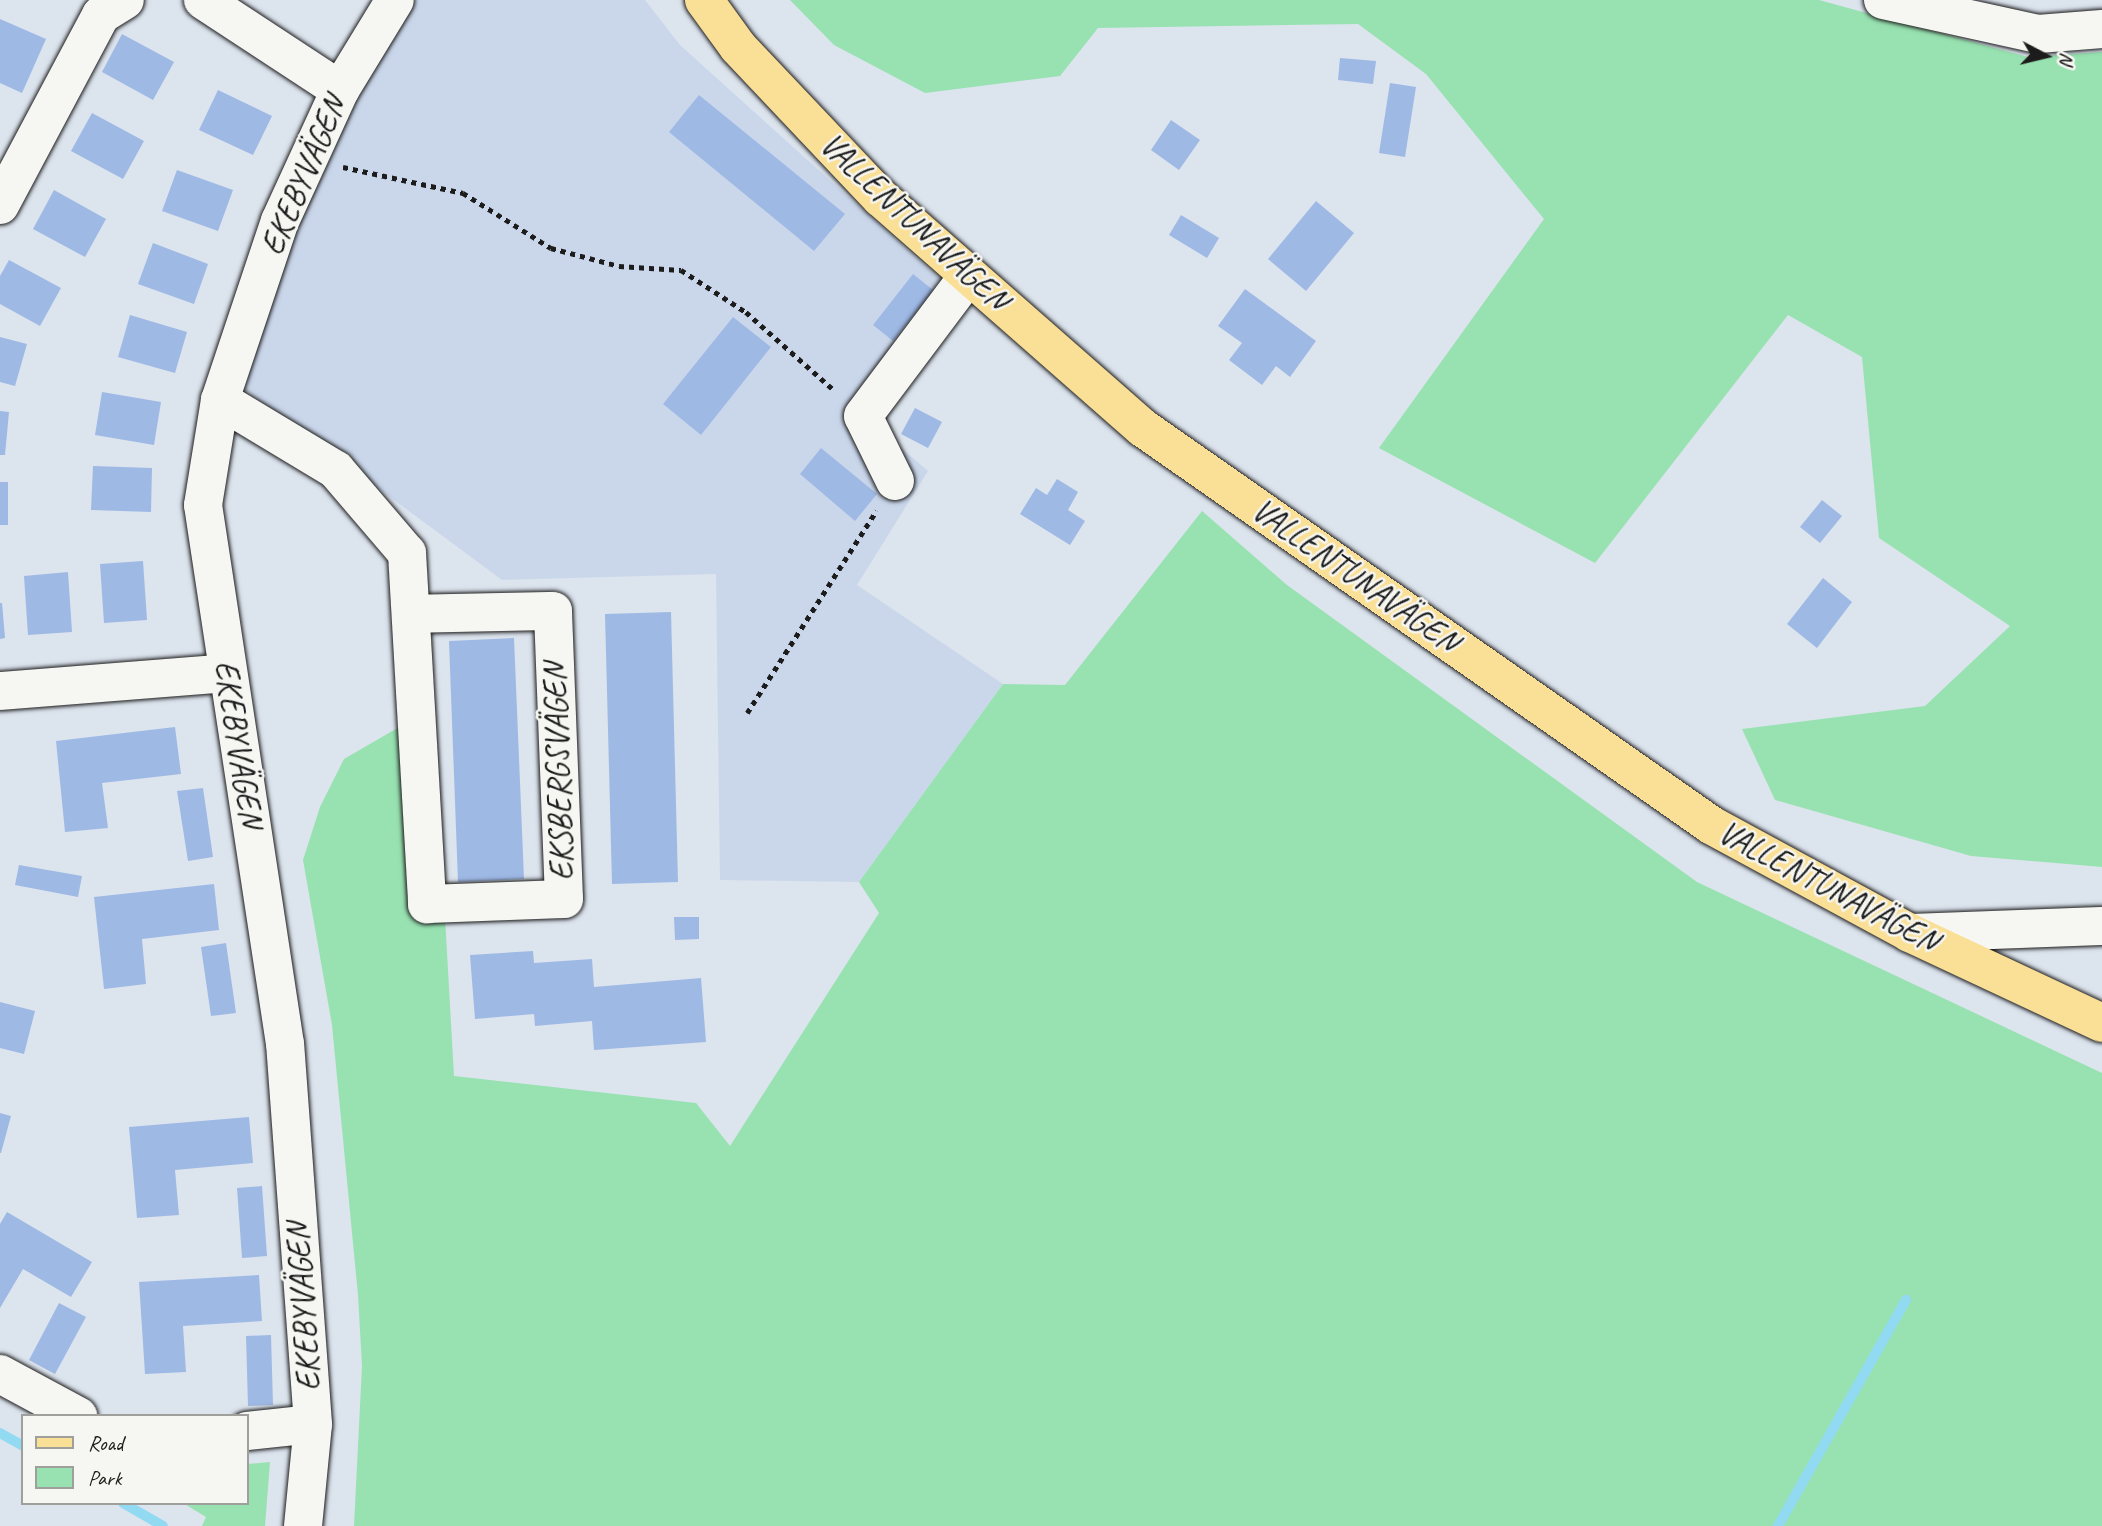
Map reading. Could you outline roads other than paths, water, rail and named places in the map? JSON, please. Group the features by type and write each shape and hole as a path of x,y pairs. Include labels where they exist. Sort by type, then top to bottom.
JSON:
{"main road":[{"name":"VALLENTUNAVÄGEN","path":"704,0 738,47 881,198 1143,428 1711,825 1910,933 2102,1023"}],"street":[{"path":"0,205 102,15 125,0"},
{"path":"203,0 340,90"},
{"name":"EKEBYVÄGEN","path":"303,1526 313,1424 285,1044 202,505 220,400 280,221 340,90 395,0"},
{"path":"1883,0 2038,34 2102,29"},
{"path":"895,481 863,416 968,276"},
{"name":"EKSBERGSVÄGEN","path":"220,400 336,470 407,553 413,614 427,904 564,899 553,611 413,614"},
{"path":"0,691 227,673"},
{"path":"1910,933 2102,926"},
{"path":"0,1374 74,1414"},
{"path":"248,1431 313,1424"}],"waterway":[{"path":"1778,1526 1906,1300"},
{"path":"0,1433 21,1445"},
{"path":"126,1505 163,1526"}]}
